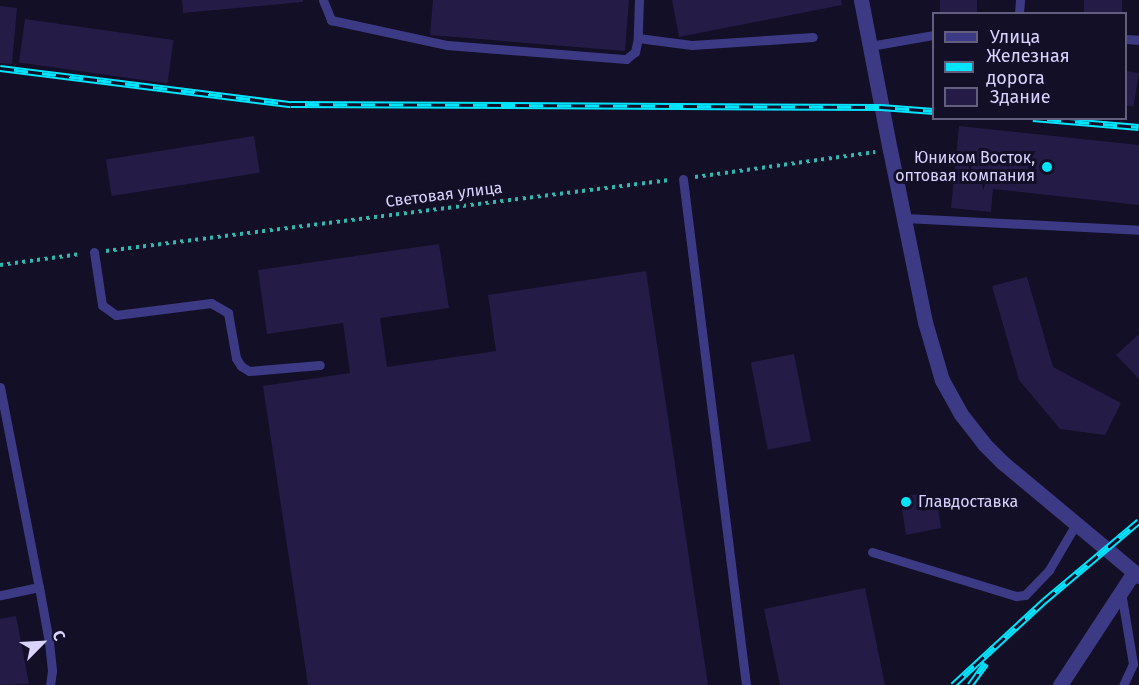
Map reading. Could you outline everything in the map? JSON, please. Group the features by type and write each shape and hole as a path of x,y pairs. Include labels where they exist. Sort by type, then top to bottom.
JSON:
{"street":[{"path":"861,0 925,322 942,380 960,413 984,444 1002,462 1136,574 1121,592 1060,685"}],"lane":[{"path":"323,0 332,20 447,45 626,59 635,52 638,38 639,0"},
{"path":"870,46 932,35"},
{"path":"638,38 692,45 813,37"},
{"path":"683,178 746,685"},
{"path":"905,219 1139,230"},
{"path":"94,252 102,304 117,315 211,303 228,313 237,358 241,366 249,370 320,365"},
{"path":"0,387 49,642 52,671 50,685"},
{"path":"872,552 1016,596 1025,595 1049,570 1076,524"},
{"path":"0,595 39,587"},
{"path":"1121,592 1132,664 1123,685"}],"path":[{"name":"Световая улица","path":"0,265 891,150"}],"building":[{"path":"182,0 303,0 303,2 183,13"},
{"path":"433,0 629,0 625,51 430,35"},
{"path":"672,0 841,0 842,5 679,37"},
{"path":"940,0 977,0 977,12 940,12"},
{"path":"1084,0 1122,0 1122,12 1084,12"},
{"path":"0,6 17,8 12,64 0,63"},
{"path":"25,19 174,40 167,83 19,63"},
{"path":"1127,71 1139,73 1134,107 1127,106"},
{"name":"Юником Восток, оптовая компания","path":"959,126 1139,145 1139,205 993,189 991,212 951,208"},
{"path":"254,136 260,173 112,196 106,159"},
{"path":"439,244 449,308 380,318 387,367 496,351 488,295 646,271 708,685 308,685 263,386 350,373 343,323 267,334 258,270"},
{"path":"1027,277 1053,367 1121,403 1105,435 1060,429 1019,380 992,286"},
{"path":"1139,334 1139,379 1116,355"},
{"path":"794,354 811,441 768,450 751,362"},
{"path":"919,494 922,511 938,508 941,528 906,535 900,497"},
{"path":"865,588 885,685 780,685 764,609"},
{"path":"16,616 29,684 0,685 0,619"}],"railway":[{"path":"0,68 291,104 881,107 932,111"},
{"path":"1057,120 1139,127"},
{"path":"953,685 1044,601 1139,521"},
{"path":"970,685 986,663"}],"place":[{"name":"Юником Восток, оптовая компания","path":"1047,167"},
{"name":"Главдоставка","path":"906,502"}]}
